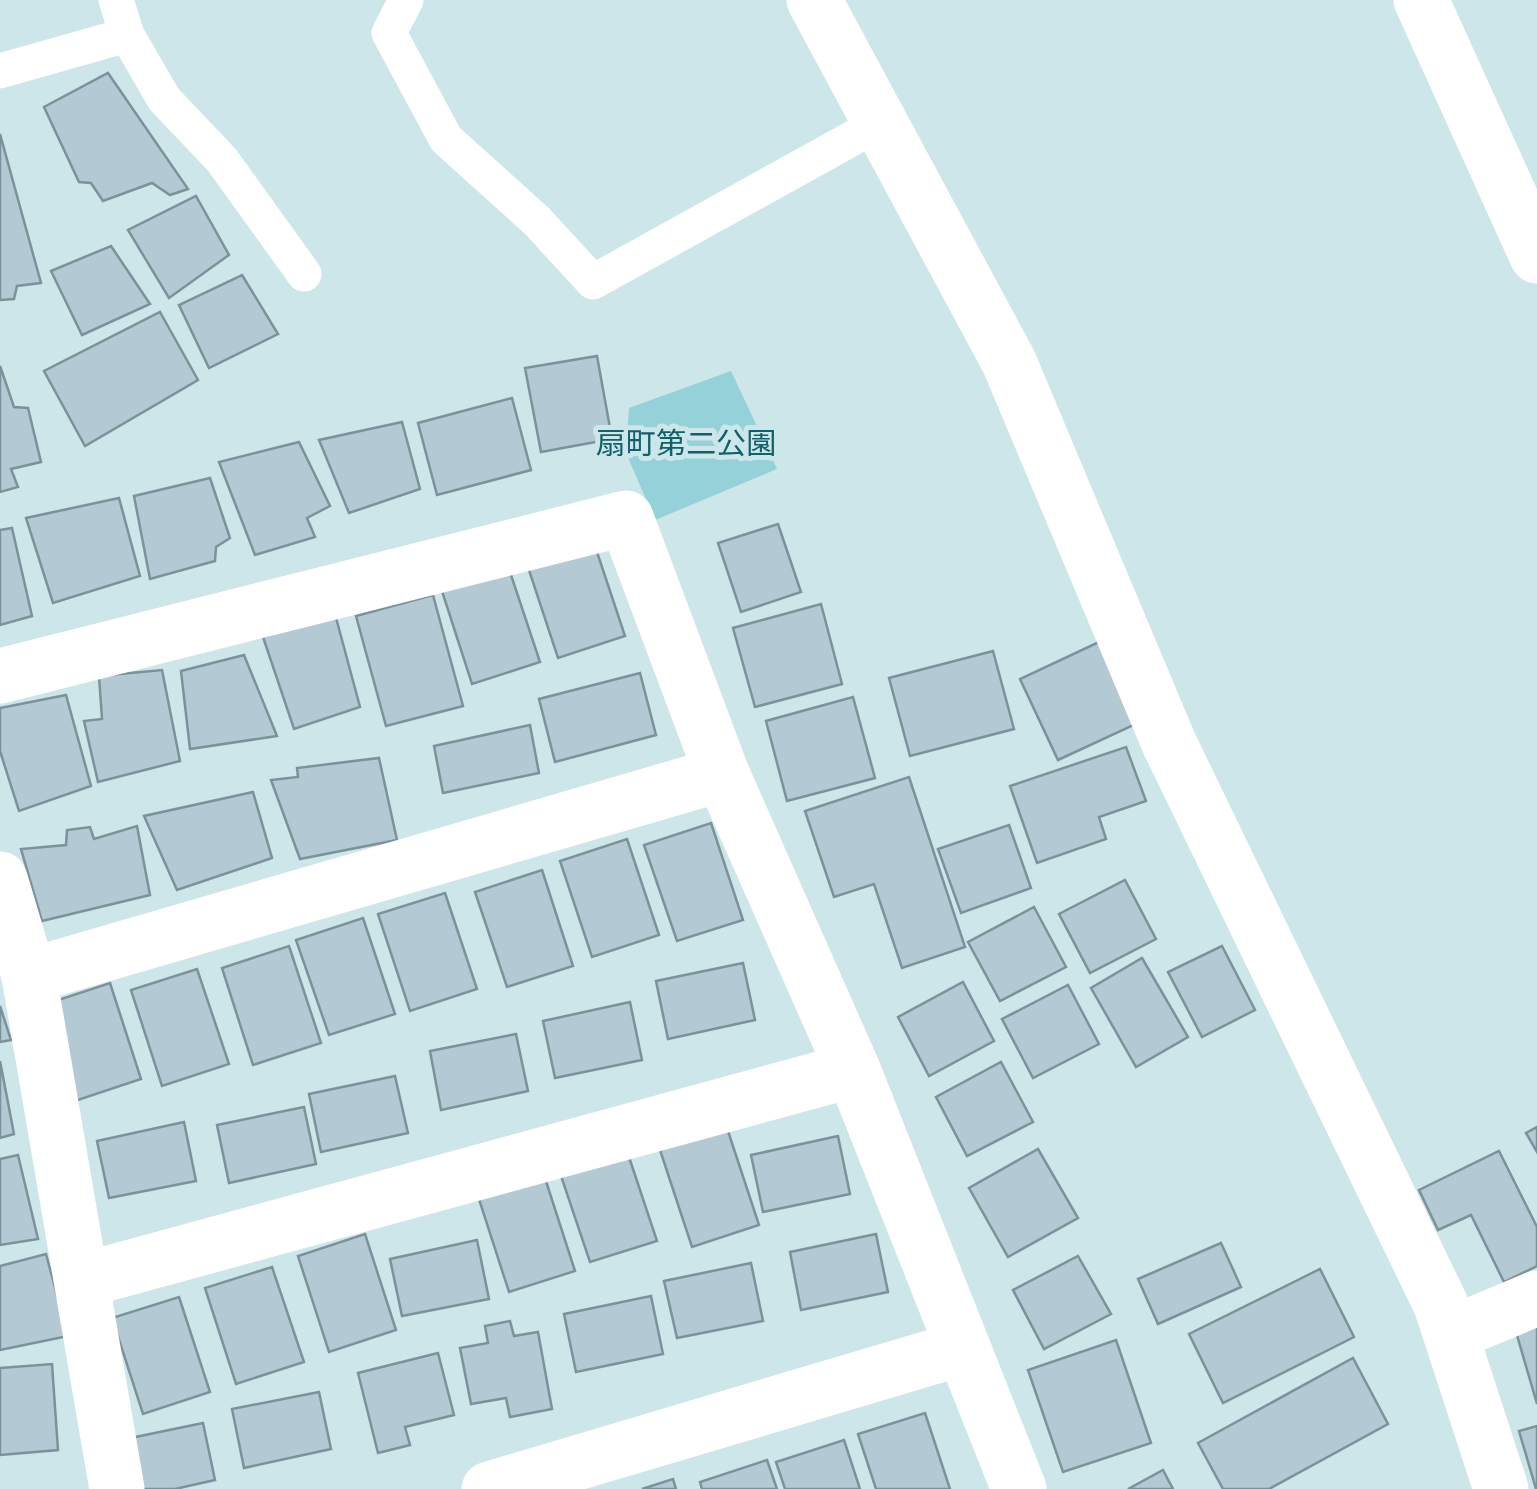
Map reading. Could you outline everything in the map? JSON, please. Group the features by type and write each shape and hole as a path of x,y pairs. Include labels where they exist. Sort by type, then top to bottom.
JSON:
{"street":[{"path":"814,0 1009,362 1169,743 1442,1305 1501,1489"},
{"path":"1421,0 1537,256"},
{"path":"0,676 626,518 722,774 853,1070 1019,1489"},
{"path":"28,976 722,774"},
{"path":"0,879 28,976 84,1280 117,1489"},
{"path":"84,1280 853,1070"},
{"path":"1451,1334 1537,1298"},
{"path":"489,1489 963,1348"}],"lane":[{"path":"116,0 127,35 164,100 222,160 304,274"},
{"path":"406,0 389,33 446,138 537,221 593,282 880,122"},
{"path":"0,71 127,35"}],"green space":[{"name":"扇町第二公園","path":"731,371 777,469 655,520 626,453 629,408"}],"building":[{"path":"108,73 188,189 170,195 152,183 103,201 91,183 79,182 44,107"},
{"path":"0,134 41,283 17,286 14,299 0,300"},
{"path":"196,196 229,255 169,298 128,230"},
{"path":"111,246 150,304 82,335 51,271"},
{"path":"242,275 278,334 209,368 179,305"},
{"path":"160,312 198,380 85,446 44,371"},
{"path":"597,356 612,439 541,452 525,368"},
{"path":"0,366 14,407 28,408 41,462 11,469 18,487 0,492"},
{"path":"512,398 531,470 437,495 418,423"},
{"path":"402,422 420,489 349,513 319,440"},
{"path":"299,442 330,506 307,518 315,537 255,555 219,462"},
{"path":"210,478 230,538 216,547 215,561 150,579 134,496"},
{"path":"119,498 140,576 53,603 26,518"},
{"path":"778,524 801,592 741,612 718,543"},
{"path":"12,528 32,616 0,625 0,530"},
{"path":"593,540 625,636 558,658 526,561"},
{"path":"508,566 540,662 472,684 441,588"},
{"path":"433,595 463,706 386,726 356,616"},
{"path":"821,604 842,684 755,707 733,628"},
{"path":"335,614 360,707 294,729 263,637"},
{"path":"1099,642 1138,723 1058,760 1020,679"},
{"path":"993,651 1014,729 910,756 889,678"},
{"path":"244,655 277,736 190,749 181,671"},
{"path":"162,670 180,761 98,782 84,721 102,719 99,676"},
{"path":"640,673 656,735 555,762 539,699"},
{"path":"66,695 91,786 19,811 0,751 0,708"},
{"path":"853,697 875,778 787,801 766,721"},
{"path":"530,725 539,773 443,793 434,746"},
{"path":"1126,747 1146,801 1099,817 1106,839 1037,863 1010,786"},
{"path":"379,758 397,840 300,859 271,780 298,777 297,768"},
{"path":"909,777 965,947 902,968 874,884 834,897 805,811"},
{"path":"253,792 272,858 177,890 144,816"},
{"path":"711,823 743,920 677,941 644,845"},
{"path":"1009,825 1031,888 961,913 938,849"},
{"path":"137,826 150,895 42,921 21,849 66,845 67,830 90,827 94,839"},
{"path":"627,839 659,935 592,957 560,861"},
{"path":"542,870 573,966 507,987 475,892"},
{"path":"1125,880 1156,939 1090,973 1059,914"},
{"path":"445,893 477,989 410,1011 378,914"},
{"path":"1034,907 1066,967 1000,1001 968,942"},
{"path":"363,918 395,1014 329,1035 296,940"},
{"path":"289,946 321,1043 253,1065 222,968"},
{"path":"1222,946 1255,1010 1202,1037 1168,972"},
{"path":"1142,958 1188,1037 1136,1067 1091,988"},
{"path":"743,963 755,1020 668,1039 656,981"},
{"path":"197,969 229,1064 162,1086 131,990"},
{"path":"963,982 994,1041 929,1076 898,1017"},
{"path":"110,983 141,1079 75,1101 43,1005"},
{"path":"1068,985 1099,1044 1033,1078 1002,1019"},
{"path":"630,1002 642,1060 555,1078 543,1021"},
{"path":"0,1006 11,1040 0,1042"},
{"path":"516,1034 528,1091 441,1110 430,1051"},
{"path":"0,1061 14,1134 0,1138"},
{"path":"1001,1062 1033,1122 967,1156 936,1097"},
{"path":"395,1076 408,1133 321,1152 309,1094"},
{"path":"304,1107 316,1164 229,1183 217,1125"},
{"path":"184,1122 196,1181 109,1198 97,1141"},
{"path":"1537,1127 1537,1152 1526,1133"},
{"path":"727,1128 759,1225 692,1247 660,1150"},
{"path":"838,1136 850,1194 763,1212 751,1155"},
{"path":"625,1145 657,1241 590,1262 558,1167"},
{"path":"1038,1149 1078,1218 1008,1257 969,1188"},
{"path":"1499,1151 1537,1227 1537,1266 1504,1282 1471,1215 1438,1230 1419,1190"},
{"path":"18,1155 38,1239 0,1245 0,1159"},
{"path":"544,1175 575,1271 509,1292 478,1196"},
{"path":"365,1234 396,1330 329,1352 298,1256"},
{"path":"876,1234 888,1292 801,1310 790,1252"},
{"path":"477,1240 489,1299 402,1316 390,1259"},
{"path":"1221,1243 1241,1287 1158,1324 1138,1279"},
{"path":"46,1254 68,1336 0,1350 0,1266"},
{"path":"1078,1256 1111,1314 1044,1349 1013,1290"},
{"path":"751,1263 763,1321 677,1338 664,1281"},
{"path":"272,1267 304,1362 236,1384 205,1288"},
{"path":"1320,1269 1354,1337 1223,1403 1189,1334"},
{"path":"651,1296 663,1354 576,1372 564,1314"},
{"path":"179,1297 210,1392 143,1414 112,1318"},
{"path":"1537,1318 1537,1404 1514,1325"},
{"path":"510,1321 514,1336 538,1332 552,1409 510,1417 506,1398 471,1404 460,1348 488,1343 485,1326"},
{"path":"1116,1340 1151,1443 1063,1472 1028,1370"},
{"path":"438,1353 454,1415 405,1427 410,1445 378,1453 358,1373"},
{"path":"1353,1358 1388,1424 1269,1489 1223,1489 1198,1443"},
{"path":"52,1364 58,1450 0,1455 0,1368"},
{"path":"319,1392 331,1449 244,1468 232,1409"},
{"path":"925,1413 950,1489 876,1489 858,1434"},
{"path":"203,1423 215,1480 175,1489 126,1489 116,1441"},
{"path":"1537,1426 1537,1489 1536,1489 1519,1431"},
{"path":"844,1440 860,1489 785,1489 776,1462"},
{"path":"767,1460 777,1489 702,1489 700,1482"},
{"path":"1163,1470 1173,1489 1128,1489"},
{"path":"673,1479 676,1489 642,1489"}]}
